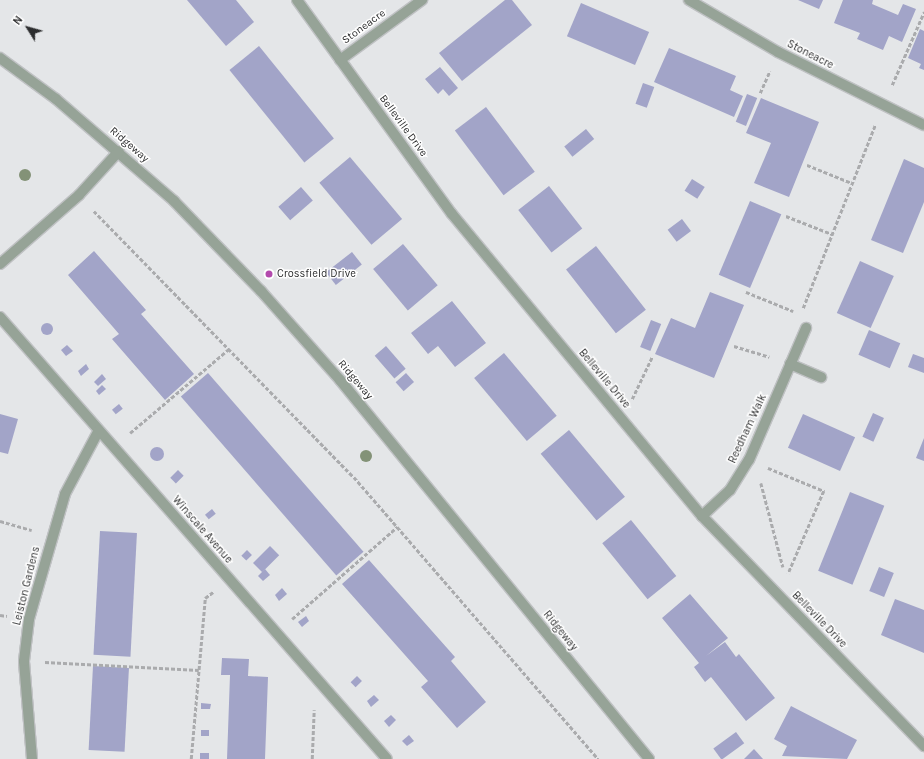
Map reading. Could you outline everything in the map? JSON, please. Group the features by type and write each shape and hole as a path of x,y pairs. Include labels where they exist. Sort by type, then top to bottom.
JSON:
{"street":[{"name":"Belleville Drive","path":"297,0 452,214 702,516 924,746"},
{"name":"Stoneacre","path":"340,60 422,0"},
{"name":"Stoneacre","path":"689,0 778,52 924,125"},
{"name":"Ridgeway","path":"0,58 119,151 217,245 340,380 649,759"},
{"path":"0,264 79,195 119,151"},
{"name":"Winscale Avenue","path":"0,317 387,759"},
{"name":"Reedham Walk","path":"702,516 730,490 752,461 790,364 806,328"},
{"path":"790,364 821,377"},
{"name":"Leiston Gardens","path":"32,759 24,661 28,619 65,494 99,430"}],"path":[{"path":"746,292 800,314 883,105 924,12"},
{"path":"807,165 852,183"},
{"path":"79,195 230,348 354,477 598,759"},
{"path":"786,216 832,234"},
{"path":"734,346 790,364"},
{"path":"114,447 230,348"},
{"path":"623,420 652,356"},
{"path":"752,461 824,491 786,579 778,550 752,461"},
{"path":"0,521 52,537"},
{"path":"277,633 397,527"},
{"path":"191,759 205,598 228,578"},
{"path":"24,661 199,670"},
{"path":"312,759 315,677"}],"building":[{"path":"187,0 236,0 254,22 226,46"},
{"path":"505,0 512,0 532,25 462,81 439,53"},
{"path":"798,0 823,0 819,9"},
{"path":"843,0 873,0 872,4 898,15 903,4 916,9 902,42 889,36 883,50 857,39 860,33 834,23"},
{"path":"581,3 649,32 635,65 567,36"},
{"path":"920,29 924,31 924,70 919,68 921,64 908,58"},
{"path":"259,46 334,138 304,162 229,70"},
{"path":"669,48 736,76 730,90 743,96 734,117 654,82"},
{"path":"440,67 458,88 449,96 443,89 438,94 425,79"},
{"path":"643,83 654,87 647,108 635,104"},
{"path":"747,94 757,98 746,126 736,122"},
{"path":"761,98 819,122 789,197 754,183 771,143 746,133"},
{"path":"486,107 535,172 504,195 455,130"},
{"path":"586,129 594,139 572,157 564,147"},
{"path":"350,157 402,219 371,245 319,183"},
{"path":"904,159 924,168 924,202 903,253 871,240"},
{"path":"692,179 705,187 697,199 685,191"},
{"path":"549,186 582,229 552,253 518,210"},
{"path":"301,187 313,201 290,220 278,207"},
{"path":"750,201 781,214 750,288 719,275"},
{"path":"682,219 691,231 677,242 668,230"},
{"path":"403,244 438,285 408,310 373,269"},
{"path":"596,246 646,310 616,333 566,269"},
{"path":"94,251 146,310 141,314 194,374 165,400 112,339 119,334 68,275"},
{"path":"352,252 362,265 336,285 326,272"},
{"path":"860,261 894,276 871,328 837,313"},
{"path":"710,292 744,305 714,378 655,354 671,318 695,328"},
{"path":"452,301 486,343 455,367 438,346 428,354 411,333"},
{"path":"651,320 661,324 650,351 640,347"},
{"path":"45,323 49,323 53,329 49,335 45,335 41,331 41,327"},
{"path":"869,330 900,343 890,368 858,355"},
{"path":"67,345 73,351 66,356 61,350"},
{"path":"386,346 406,369 394,378 375,356"},
{"path":"504,353 557,416 527,441 474,378"},
{"path":"913,354 924,358 924,373 908,367"},
{"path":"86,364 89,369 81,376 78,371"},
{"path":"208,373 363,552 336,575 181,397"},
{"path":"406,373 414,382 404,391 396,382"},
{"path":"102,374 106,379 98,386 94,382"},
{"path":"102,385 106,389 99,395 96,391"},
{"path":"119,404 123,409 116,414 112,410"},
{"path":"873,413 884,418 873,442 862,437"},
{"path":"0,414 18,419 8,454 0,452"},
{"path":"803,414 855,437 840,471 788,448"},
{"path":"569,430 625,497 597,520 541,454"},
{"path":"924,438 924,461 916,458"},
{"path":"157,447 162,449 164,454 162,459 157,461 152,459 150,454 152,449"},
{"path":"178,470 184,476 176,483 170,478"},
{"path":"850,492 884,506 852,585 818,571"},
{"path":"212,509 216,514 209,519 205,515"},
{"path":"631,520 676,576 648,599 602,543"},
{"path":"100,531 137,533 130,657 94,655"},
{"path":"270,546 279,555 262,572 253,563"},
{"path":"247,550 252,555 246,561 241,556"},
{"path":"369,560 455,657 451,661 486,702 457,728 421,687 428,681 342,584"},
{"path":"879,567 894,573 884,597 869,591"},
{"path":"265,569 270,575 263,581 258,576"},
{"path":"282,588 287,594 279,601 275,595"},
{"path":"690,594 728,638 706,656 725,642 736,657 739,654 775,698 746,721 711,677 705,682 694,667 699,663 662,618"},
{"path":"895,599 924,610 924,653 881,635"},
{"path":"306,616 309,621 302,627 298,622"},
{"path":"222,658 249,659 248,676 268,677 265,759 227,759 230,675 221,675"},
{"path":"93,666 129,668 125,752 89,750"},
{"path":"357,676 362,681 356,687 351,682"},
{"path":"374,695 379,700 371,707 367,701"},
{"path":"201,703 211,704 210,709 201,709"},
{"path":"791,706 857,740 847,759 782,756 787,746 774,739"},
{"path":"391,715 396,720 389,727 384,721"},
{"path":"201,730 209,730 209,736 201,736"},
{"path":"736,732 744,743 723,759 721,759 713,748"},
{"path":"409,735 414,741 407,746 402,741"},
{"path":"754,749 763,759 744,759"},
{"path":"200,753 209,753 209,759 200,759"}],"place":[{"name":"Crossfield Drive","path":"269,274"}]}
